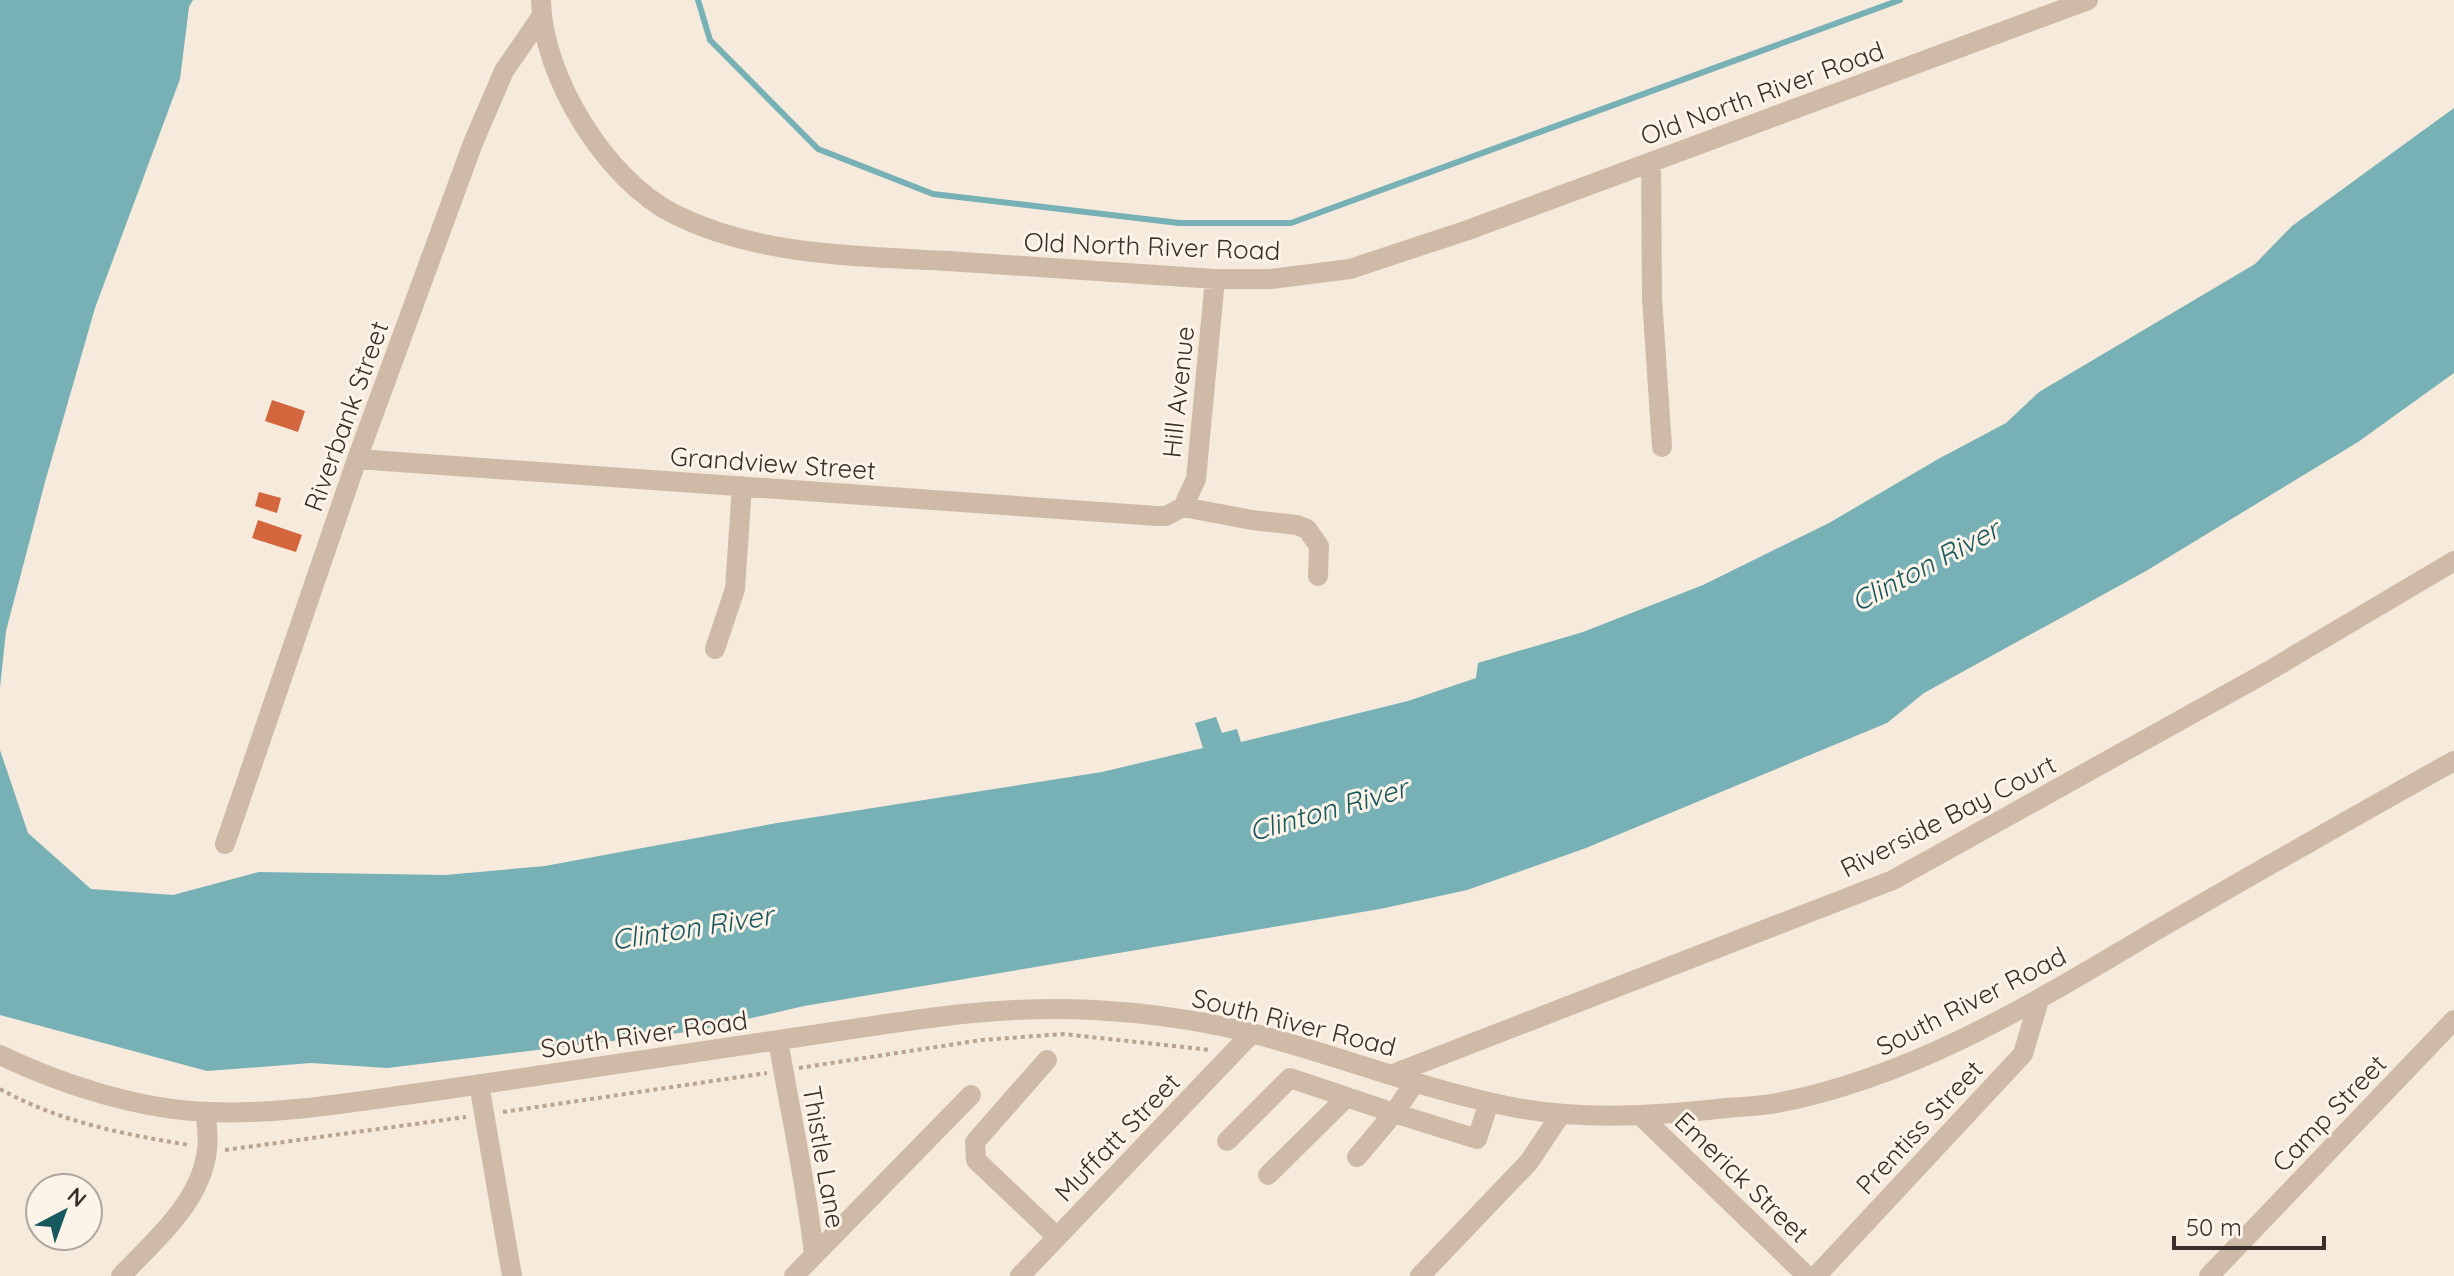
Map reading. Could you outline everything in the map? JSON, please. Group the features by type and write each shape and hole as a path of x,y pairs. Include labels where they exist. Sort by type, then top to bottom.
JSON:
{"street":[{"name":"Old North River Road","path":"541,8 560,80 577,118 592,139 655,202 702,226 732,236 831,254 1215,279 1271,279 1350,269 1468,230 2088,0"},
{"name":"Riverbank Street","path":"225,844 357,459 473,143 504,71 541,8"},
{"path":"1651,162 1651,272 1662,447"},
{"name":"Hill Avenue","path":"1183,507 1196,479 1215,279"},
{"name":"Grandview Street","path":"357,459 1157,516 1166,516 1183,507"},
{"path":"715,649 735,589 742,486"},
{"path":"1183,507 1307,529 1319,546 1318,576"},
{"name":"Riverside Bay Court","path":"1393,1074 1893,880 2267,672 2454,561"},
{"name":"South River Road","path":"0,1055 84,1089 121,1099 206,1112 284,1110 924,1018 1032,1008 1144,1014 1252,1033 1489,1102 1561,1114 1641,1116 1772,1104 1873,1078 1936,1053 2039,1000 2334,827 2454,761"},
{"name":"Prentiss Street","path":"1816,1276 2023,1054 2039,1000"},
{"name":"Camp Street","path":"2209,1276 2454,1020"},
{"name":"Muffatt Street","path":"1020,1276 1252,1033"},
{"name":"Thistle Lane","path":"778,1040 814,1254 794,1276"},
{"path":"1047,1060 975,1142 976,1160 1057,1237"},
{"path":"1227,1141 1290,1078 1477,1139 1489,1102"},
{"path":"1357,1157 1416,1081"},
{"path":"479,1084 512,1276"},
{"path":"814,1254 971,1095"},
{"path":"1268,1175 1347,1097"},
{"path":"121,1276 175,1218 199,1182 208,1147 206,1112"},
{"path":"1420,1276 1529,1162 1561,1114"},
{"name":"Emerick Street","path":"1641,1116 1807,1276"}],"path":[{"path":"0,1089 59,1117 92,1127 225,1150 484,1115 982,1040 1063,1034 1234,1053"}],"water":[{"path":"0,0 193,0 189,7 180,79 95,308 45,482 6,631 0,688"},
{"name":"Clinton River","path":"2454,108 2454,373 2358,442 2146,571 1924,693 1887,723 1586,848 1467,890 1380,909 804,1006 695,1031 387,1068 311,1063 207,1071 0,1015 0,750 28,833 91,889 173,895 259,872 445,875 545,866 777,823 1102,772 1203,748 1195,723 1216,717 1222,733 1237,729 1241,742 1408,701 1476,678 1478,663 1583,632 1703,585 1829,523 2006,423 2039,392 2255,264 2292,226"}],"building":[{"path":"272,400 305,411 298,432 265,421"},
{"path":"259,492 281,498 277,513 255,506"},
{"path":"258,520 302,535 296,552 252,538"}],"waterway":[{"path":"698,0 710,40 818,149 933,194 1179,223 1291,223 1900,0"}]}
